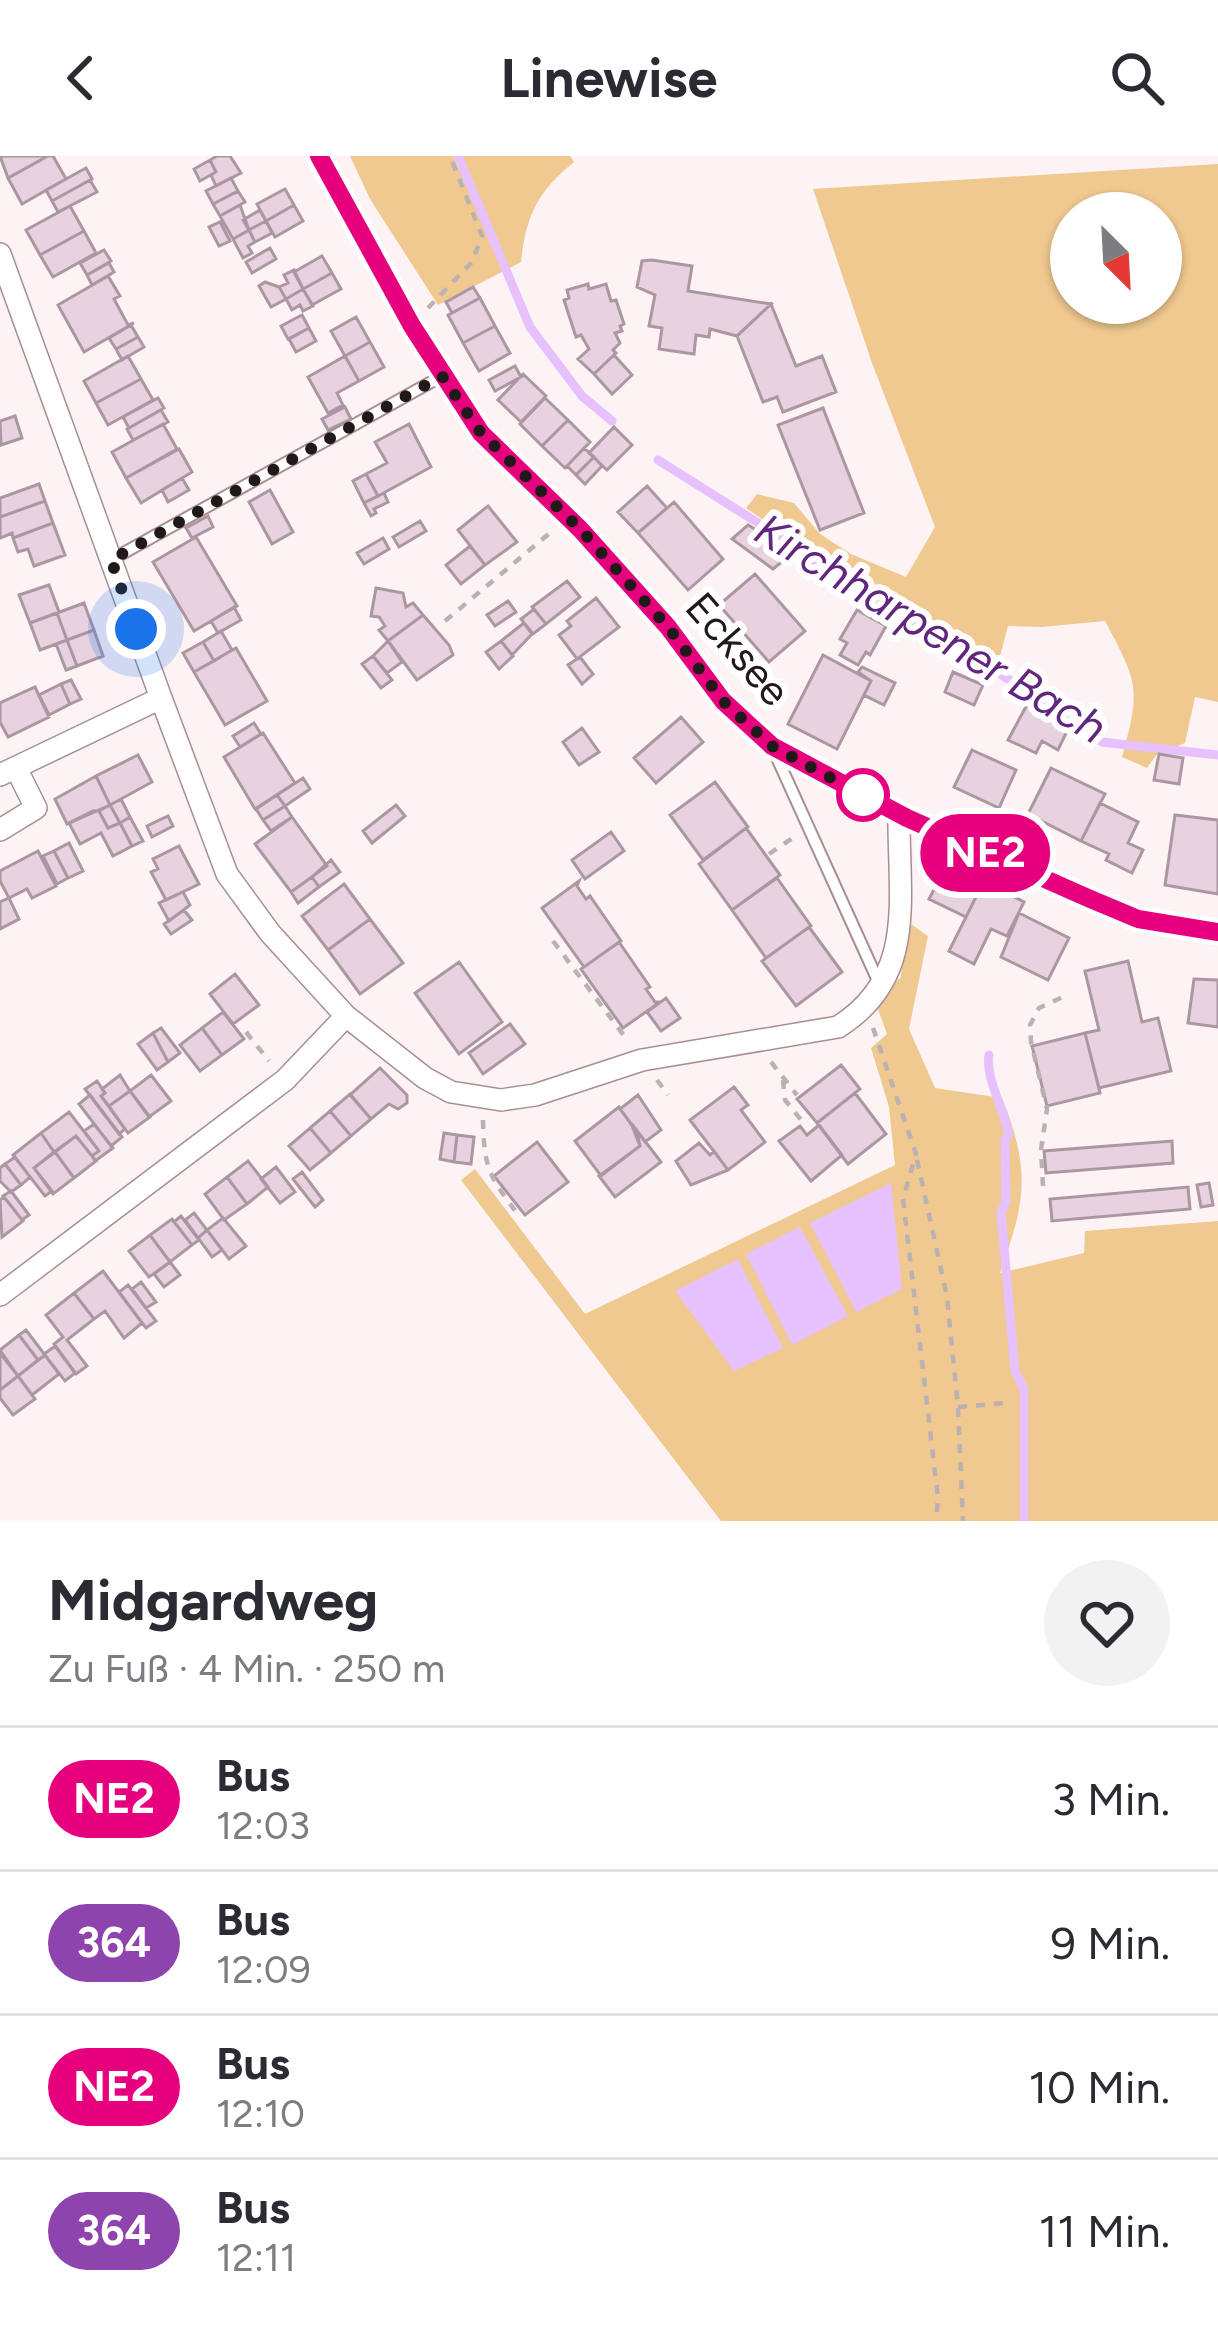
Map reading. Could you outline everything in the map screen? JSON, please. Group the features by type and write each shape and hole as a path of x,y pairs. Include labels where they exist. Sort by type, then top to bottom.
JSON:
{"street":[{"name":"Ecksee","path":"319,156 412,326 481,433 569,518 668,627 723,701 772,746 899,814 1138,919 1218,932"},
{"path":"0,254 227,874 294,964 346,1016 425,1078 482,1100 535,1095 642,1060 838,1027 866,1010 896,956 899,814"},
{"path":"0,830 36,808 8,772 161,698"},
{"path":"0,1295 285,1080 346,1016"}],"lane":[{"path":"111,560 442,376"},
{"path":"772,746 881,988"}],"path":[{"path":"412,326 472,262 482,236 450,156"},
{"path":"445,621 569,518"},
{"path":"769,854 806,828"},
{"path":"553,940 668,1095"},
{"path":"1043,1186 1047,1109 1030,1025 1039,1008 1065,996"},
{"path":"866,1010 916,1154 947,1297 963,1521"},
{"path":"247,1032 276,1069"},
{"path":"754,1040 796,1095"},
{"path":"783,1078 785,1100 806,1126"},
{"path":"482,1100 484,1160 520,1217"},
{"path":"916,1154 903,1199 938,1498 935,1521"},
{"path":"958,1407 1007,1403"}],"shaded area":[{"path":"350,156 570,156 574,162 536,205 521,262 438,305 370,199"},
{"path":"1218,164 1218,702 1195,697 1185,743 1157,754 1147,768 1122,757 1133,686 1105,621 1008,626 999,660 976,656 834,587 794,541 746,508 757,494 794,503 820,534 851,554 906,577 935,527 813,189"},
{"path":"905,920 928,936 909,1029 935,1088 1002,1098 1018,1146 1020,1205 1000,1273 1084,1253 1085,1231 1218,1221 1218,1521 721,1521 461,1180 475,1169 585,1314 895,1165 889,1107 871,1048 887,1034 875,1001 901,977"},
{"path":"891,1183 902,1289 856,1312 810,1223"},
{"path":"800,1227 848,1316 792,1345 746,1254"},
{"path":"738,1259 783,1348 734,1371 675,1291"}],"building":[{"path":"0,156 48,156 8,178"},
{"path":"53,156 66,179 22,204 8,178"},
{"path":"230,156 241,173 216,186 210,160"},
{"path":"210,160 216,172 200,181 194,169"},
{"path":"86,168 92,179 52,201 46,190"},
{"path":"231,178 238,191 213,204 206,191"},
{"path":"90,180 97,192 58,212 52,201"},
{"path":"285,189 294,205 266,221 257,204"},
{"path":"238,191 245,202 220,216 213,204"},
{"path":"240,205 249,230 233,239 220,216"},
{"path":"294,205 303,221 275,237 266,221"},
{"path":"70,206 84,231 40,255 26,230"},
{"path":"260,210 266,221 249,230 243,220"},
{"path":"266,221 272,233 255,242 249,230"},
{"path":"220,222 230,241 219,246 209,227"},
{"path":"249,230 255,242 248,246 252,253 243,258 233,239"},
{"path":"84,231 96,253 53,277 40,255"},
{"path":"270,248 276,259 252,273 246,262"},
{"path":"104,250 111,261 87,275 80,263"},
{"path":"322,256 332,273 303,289 294,272"},
{"path":"642,261 692,266 688,291 771,304 737,336 710,329 709,337 696,335 694,354 659,349 662,328 649,326 655,295 637,287"},
{"path":"109,263 114,272 92,285 87,275"},
{"path":"294,270 303,289 286,299 279,287 288,283 284,275"},
{"path":"332,273 341,289 312,305 303,289"},
{"path":"108,276 128,325 134,323 84,352 58,305"},
{"path":"265,282 279,287 286,299 271,307 259,286"},
{"path":"588,284 589,289 606,284 624,324 615,333 620,343 613,350 616,353 594,374 578,359 589,349 581,335 576,337 564,300 569,298 567,290"},
{"path":"473,287 480,298 452,313 446,302"},
{"path":"303,289 313,306 292,310 286,299"},
{"path":"480,298 495,326 463,343 448,315"},
{"path":"771,304 796,366 822,356 836,392 783,412 777,397 763,402 737,336"},
{"path":"302,315 309,328 288,339 281,326"},
{"path":"356,317 370,342 345,356 331,331"},
{"path":"131,325 138,337 116,349 109,338"},
{"path":"495,326 510,353 479,371 463,343"},
{"path":"309,328 316,341 296,352 289,339"},
{"path":"138,337 144,347 122,360 116,349"},
{"path":"370,342 384,367 359,381 345,356"},
{"path":"614,355 632,375 612,394 594,374"},
{"path":"128,356 141,379 96,403 84,381"},
{"path":"345,356 359,381 337,393 343,405 328,413 308,377"},
{"path":"515,366 521,377 495,391 489,380"},
{"path":"523,374 546,396 521,422 498,400"},
{"path":"141,379 153,400 108,425 96,403"},
{"path":"158,398 164,408 129,428 123,417"},
{"path":"545,398 568,420 542,446 520,424"},
{"path":"345,407 351,419 328,430 322,419"},
{"path":"823,408 864,513 820,530 778,425"},
{"path":"161,410 168,422 133,440 127,429"},
{"path":"15,416 22,438 1,445 0,421"},
{"path":"568,420 590,442 565,468 542,446"},
{"path":"163,424 177,449 126,478 112,452"},
{"path":"409,424 431,467 378,496 366,474 387,463 375,442"},
{"path":"614,427 632,445 607,470 589,453"},
{"path":"584,448 594,457 576,475 567,466"},
{"path":"179,449 192,472 141,503 126,478"},
{"path":"594,457 602,466 585,484 576,475"},
{"path":"366,474 378,496 364,503 353,481"},
{"path":"182,478 189,490 168,502 162,490"},
{"path":"39,484 45,501 0,517 0,498"},
{"path":"647,486 667,508 638,533 618,512"},
{"path":"270,490 293,532 272,544 249,502"},
{"path":"384,493 388,502 371,516 364,503"},
{"path":"45,501 53,523 0,538 0,517"},
{"path":"674,502 723,559 688,590 638,533"},
{"path":"488,506 517,542 485,565 458,530"},
{"path":"208,516 213,527 192,538 186,528"},
{"path":"420,521 426,531 399,547 393,537"},
{"path":"53,523 65,555 34,566 28,549 18,552 13,538"},
{"path":"748,525 794,552 773,569 732,539"},
{"path":"196,537 237,606 194,631 153,562"},
{"path":"383,538 389,549 364,564 357,553"},
{"path":"470,546 485,565 461,584 446,565"},
{"path":"755,574 805,631 769,662 719,605"},
{"path":"567,581 580,597 546,624 532,607"},
{"path":"49,585 59,612 30,623 19,595"},
{"path":"376,588 403,593 406,607 413,603 423,615 388,641 379,630 385,626 379,617 371,616"},
{"path":"596,598 619,627 577,659 559,635 571,626 567,621"},
{"path":"508,601 516,612 495,626 487,615"},
{"path":"84,603 94,630 67,640 57,613"},
{"path":"234,607 241,620 218,633 211,621"},
{"path":"534,609 546,624 533,634 521,619"},
{"path":"857,610 886,626 870,655 866,652 858,665 840,655 847,643 840,639"},
{"path":"57,613 67,640 40,650 30,623"},
{"path":"423,615 453,655 417,680 388,641"},
{"path":"524,623 532,634 512,655 501,641"},
{"path":"94,630 103,656 77,666 67,640"},
{"path":"221,631 232,650 214,661 203,642"},
{"path":"67,640 77,666 66,670 56,644"},
{"path":"388,641 402,662 387,673 373,656"},
{"path":"501,641 513,656 499,669 486,652"},
{"path":"203,642 214,661 194,672 183,653"},
{"path":"236,648 267,701 225,725 194,672"},
{"path":"823,655 871,681 837,749 788,724"},
{"path":"373,656 392,680 381,688 362,664"},
{"path":"580,657 593,674 582,684 568,665"},
{"path":"862,667 895,683 884,705 864,695 871,681 858,672"},
{"path":"953,672 983,685 974,705 945,692"},
{"path":"71,680 81,699 70,704 61,684"},
{"path":"61,684 70,704 49,715 39,695"},
{"path":"35,687 49,717 8,737 0,722 0,703"},
{"path":"1028,703 1070,725 1058,750 1042,741 1036,753 1008,740"},
{"path":"681,717 703,742 656,783 634,758"},
{"path":"254,723 261,734 240,747 233,736"},
{"path":"582,728 599,752 579,765 563,742"},
{"path":"263,733 295,783 255,809 224,757"},
{"path":"972,750 1016,770 999,808 954,787"},
{"path":"1159,754 1183,758 1179,784 1154,780"},
{"path":"138,755 152,782 110,805 96,776"},
{"path":"1051,768 1105,794 1081,841 1028,814"},
{"path":"96,776 110,805 67,824 55,799"},
{"path":"303,778 310,789 285,806 277,795"},
{"path":"715,782 748,827 703,860 670,815"},
{"path":"277,795 285,806 263,820 256,809"},
{"path":"121,799 130,817 120,823 110,805"},
{"path":"1100,803 1138,822 1128,843 1143,850 1132,873 1106,860 1109,854 1081,841"},
{"path":"110,805 120,823 108,828 99,811"},
{"path":"396,805 405,816 372,843 363,831"},
{"path":"285,806 292,817 271,831 263,820"},
{"path":"99,811 108,828 120,823 132,846 113,856 101,833 80,844 69,823"},
{"path":"1175,815 1218,820 1218,894 1165,885"},
{"path":"168,816 173,826 152,837 147,826"},
{"path":"130,817 143,841 132,846 120,823"},
{"path":"292,817 327,866 291,892 255,844"},
{"path":"746,828 780,875 732,910 699,864"},
{"path":"611,832 624,851 585,879 572,860"},
{"path":"69,843 83,871 68,878 54,851"},
{"path":"179,846 199,884 166,900 151,872 158,869 153,859"},
{"path":"38,851 56,886 32,898 27,889 9,898 0,871"},
{"path":"54,851 68,878 57,884 43,856"},
{"path":"331,860 340,872 319,887 312,877"},
{"path":"948,863 984,881 966,917 929,899"},
{"path":"312,877 319,887 298,903 291,892"},
{"path":"777,878 811,926 766,958 732,910"},
{"path":"579,881 577,886 586,899 590,896 621,941 584,967 542,908"},
{"path":"984,881 1024,902 1007,936 991,929 974,964 949,951"},
{"path":"344,884 370,919 328,950 302,916"},
{"path":"183,892 190,905 169,921 159,903"},
{"path":"9,898 19,919 0,929 0,902"},
{"path":"184,910 192,920 171,934 164,924"},
{"path":"1019,913 1069,938 1048,980 1001,957"},
{"path":"370,919 403,963 360,994 328,950"},
{"path":"809,927 842,972 796,1006 762,961"},
{"path":"619,942 650,987 646,989 660,1002 623,1028 581,969"},
{"path":"1128,961 1142,1022 1158,1018 1171,1071 1099,1088 1085,1033 1099,1030 1085,971"},
{"path":"459,962 502,1022 459,1054 415,993"},
{"path":"235,974 259,1005 233,1024 210,994"},
{"path":"1194,979 1218,980 1218,1027 1188,1023"},
{"path":"666,998 680,1018 661,1031 647,1012"},
{"path":"223,1012 244,1039 222,1055 202,1028"},
{"path":"510,1024 525,1044 483,1074 469,1053"},
{"path":"161,1028 180,1053 168,1062 153,1033"},
{"path":"202,1028 222,1055 200,1071 180,1045"},
{"path":"153,1033 168,1062 157,1070 138,1044"},
{"path":"1085,1033 1100,1093 1047,1106 1032,1046"},
{"path":"841,1065 860,1089 817,1123 797,1099"},
{"path":"380,1068 407,1095 407,1103 398,1109 389,1104 371,1119 350,1095"},
{"path":"120,1075 130,1091 109,1106 102,1089"},
{"path":"151,1075 171,1101 149,1117 130,1091"},
{"path":"97,1081 105,1093 101,1096 125,1129 119,1134 85,1089"},
{"path":"734,1087 748,1105 741,1110 765,1142 728,1170 690,1120"},
{"path":"130,1091 150,1117 128,1133 109,1106"},
{"path":"855,1093 886,1134 848,1164 817,1123"},
{"path":"350,1094 371,1119 351,1136 330,1111"},
{"path":"90,1095 122,1137 111,1146 79,1104"},
{"path":"638,1095 661,1130 645,1142 620,1109"},
{"path":"619,1107 640,1146 601,1176 575,1141"},
{"path":"330,1111 351,1136 331,1153 310,1128"},
{"path":"69,1112 99,1151 92,1156 76,1136 54,1152 41,1133"},
{"path":"631,1123 661,1162 615,1197 599,1176 640,1146"},
{"path":"94,1124 113,1148 95,1161 92,1156 99,1151 84,1131"},
{"path":"819,1125 842,1155 811,1181 779,1141 800,1126 807,1135"},
{"path":"310,1128 331,1153 310,1170 289,1146"},
{"path":"41,1133 54,1152 34,1168 52,1191 45,1196 13,1155"},
{"path":"444,1133 457,1135 454,1162 440,1159"},
{"path":"457,1135 474,1137 471,1164 454,1162"},
{"path":"76,1136 96,1161 74,1178 55,1152"},
{"path":"1172,1141 1173,1163 1046,1173 1044,1151"},
{"path":"537,1142 568,1182 525,1215 494,1176"},
{"path":"699,1143 710,1155 714,1151 728,1170 691,1185 676,1161"},
{"path":"55,1152 74,1178 53,1194 34,1168"},
{"path":"15,1157 30,1177 21,1185 5,1164"},
{"path":"248,1161 268,1187 247,1204 227,1177"},
{"path":"5,1164 21,1185 11,1192 0,1181 0,1168"},
{"path":"276,1167 295,1192 280,1203 261,1179"},
{"path":"302,1172 323,1200 315,1207 293,1179"},
{"path":"227,1177 247,1204 224,1220 205,1194"},
{"path":"1209,1183 1213,1205 1201,1207 1197,1185"},
{"path":"1188,1187 1190,1209 1052,1221 1050,1199"},
{"path":"11,1191 29,1215 22,1220 3,1196"},
{"path":"4,1197 23,1221 2,1237 0,1200"},
{"path":"194,1213 207,1230 198,1238 185,1220"},
{"path":"181,1216 199,1240 192,1245 174,1222"},
{"path":"223,1218 246,1246 229,1259 207,1230"},
{"path":"172,1219 192,1245 170,1262 150,1235"},
{"path":"207,1230 222,1250 212,1257 198,1238"},
{"path":"150,1235 170,1262 149,1277 129,1251"},
{"path":"170,1262 180,1275 164,1287 154,1274"},
{"path":"103,1271 142,1323 124,1338 105,1311 94,1319 74,1293"},
{"path":"141,1282 156,1302 146,1308 132,1289"},
{"path":"128,1285 156,1321 146,1328 119,1292"},
{"path":"74,1293 94,1319 67,1340 87,1366 76,1374 54,1344 63,1337 46,1315"},
{"path":"26,1330 45,1355 38,1360 19,1335"},
{"path":"19,1335 38,1360 18,1376 0,1350"},
{"path":"55,1346 75,1373 65,1381 44,1354"},
{"path":"0,1353 18,1376 0,1390"},
{"path":"45,1355 59,1374 32,1395 18,1376"},
{"path":"18,1376 35,1399 13,1415 0,1398 0,1390"}],"waterway":[{"name":"Kirchharpener Bach","path":"458,156 530,327 582,396 612,421"},
{"name":"Kirchharpener Bach","path":"658,460 793,545 836,579 899,610 1102,742 1218,755"},
{"path":"989,1055 1009,1135 1005,1139 1006,1202 1001,1212 1015,1371 1024,1389 1024,1521"}],"bus line":[{"name":"NE2","path":"319,156 412,326 481,433 580,529 668,627 723,701 772,746 907,818 1138,919 1218,932"}],"route":[{"path":"136,629 111,560 442,376 481,433 580,529 668,627 723,701 772,746 863,795"}]}
